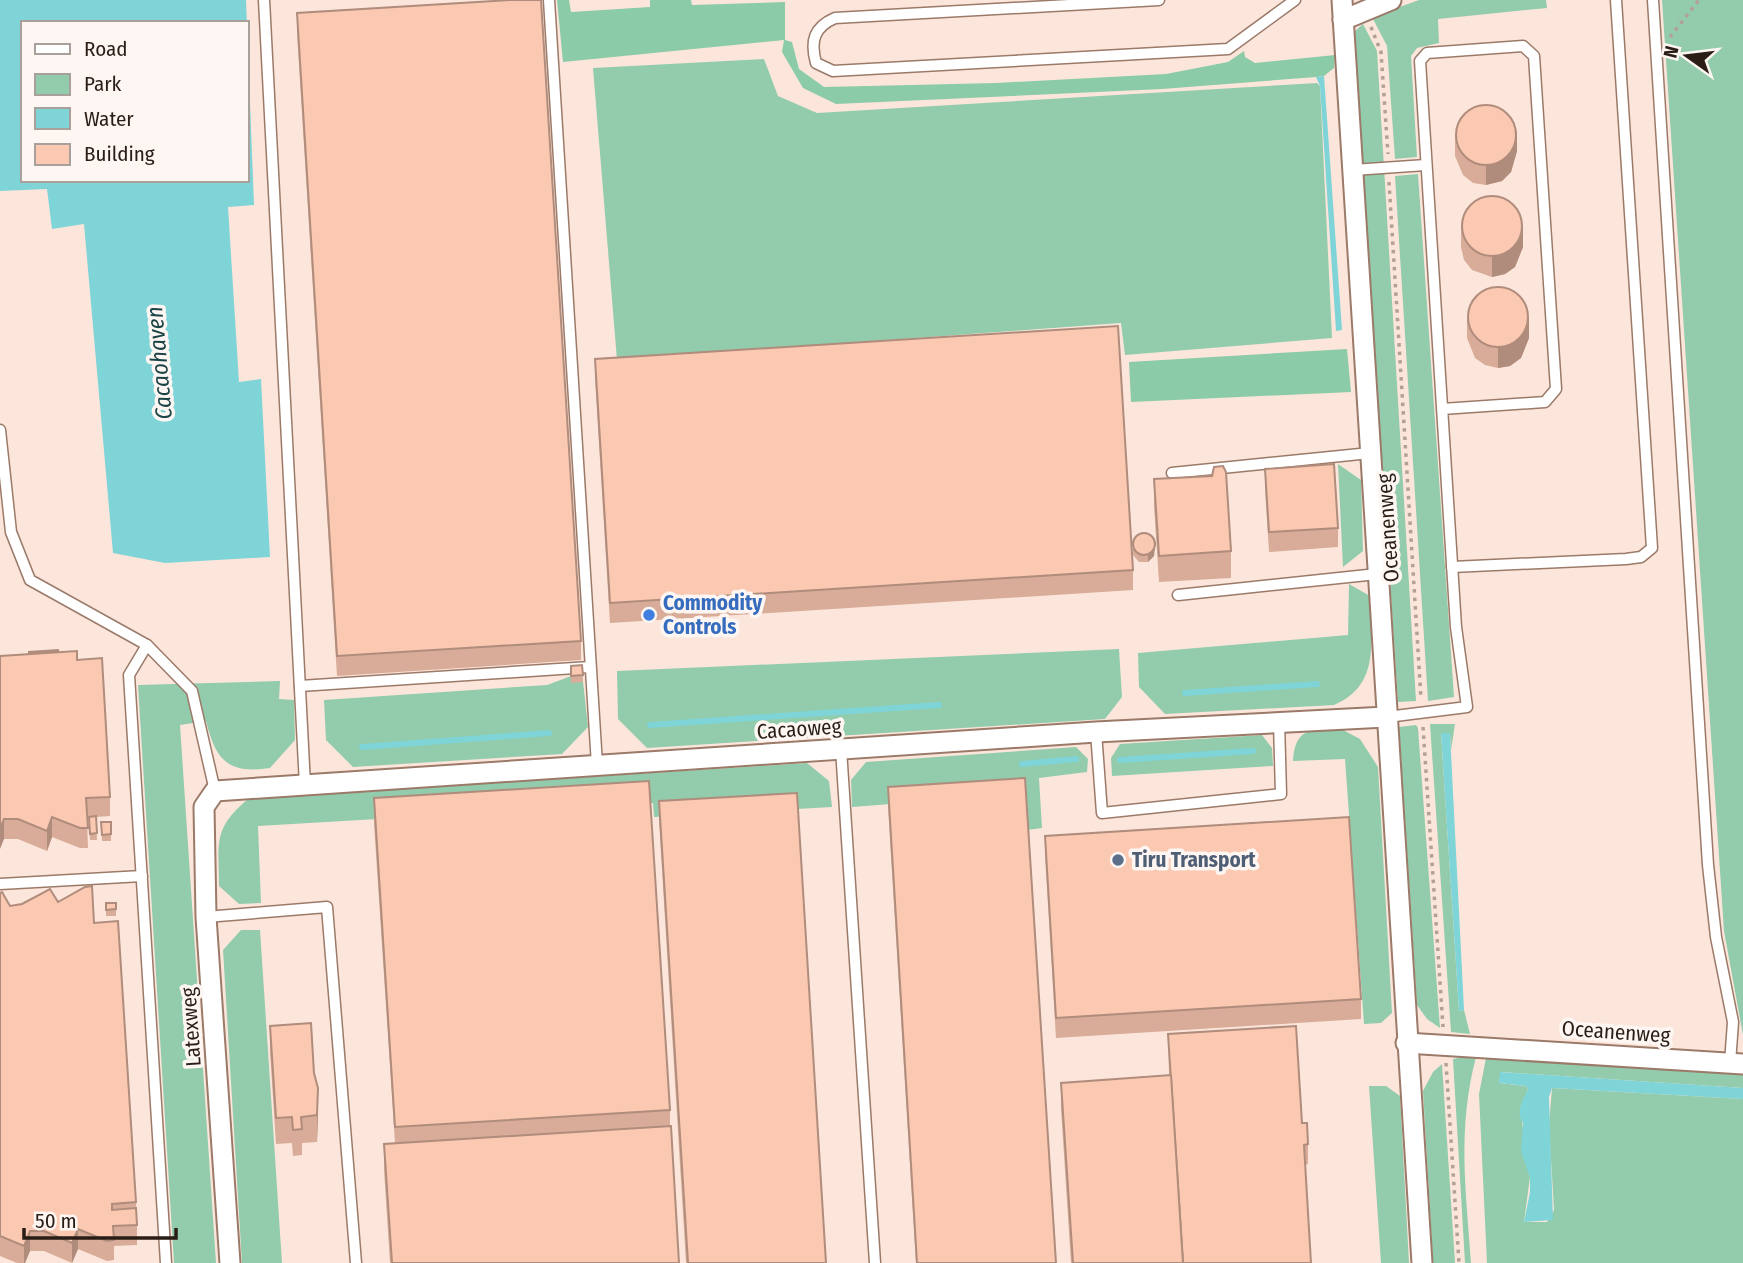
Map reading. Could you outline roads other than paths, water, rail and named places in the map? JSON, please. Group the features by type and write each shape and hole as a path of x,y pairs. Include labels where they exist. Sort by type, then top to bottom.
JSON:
{"street":[{"name":"Oceanenweg","path":"1391,0 1363,12 1342,10 1422,1263"},
{"name":"Cacaoweg","path":"215,791 1096,732 1386,717"},
{"name":"Latexweg","path":"215,791 204,807 206,917 230,1263"},
{"name":"Oceanenweg","path":"1406,1043 1737,1064"}],"lane":[{"path":"264,0 305,785"},
{"path":"549,0 597,765"},
{"path":"1159,0 835,18 821,24 813,50 816,63 834,71 1228,49 1294,0"},
{"path":"1452,567 1626,559 1642,557 1652,548 1616,0"},
{"path":"1653,0 1708,865 1716,937 1733,1022 1737,1064"},
{"path":"1386,717 1467,707 1456,627 1426,165 1420,61 1427,53 1523,46 1534,56 1556,389 1545,402 1442,410"},
{"path":"1353,170 1388,170 1426,165"},
{"path":"0,430 11,532 30,580 147,645 192,691 215,791"},
{"path":"1172,473 1370,453"},
{"path":"1178,595 1377,573"},
{"path":"147,645 129,675 166,1263"},
{"path":"300,686 590,667"},
{"path":"1096,732 1102,813 1281,794 1279,722"},
{"path":"841,749 875,1263"},
{"path":"0,884 142,876"},
{"path":"206,917 327,907 356,1263"}],"water":[{"name":"Cacaohaven","path":"0,0 246,0 247,21 21,21 21,182 248,182 248,52 254,205 228,207 239,382 261,379 270,557 165,563 113,553 84,224 52,229 47,189 0,191"},
{"path":"1324,76 1342,330 1336,331 1320,86 1316,77"},
{"path":"1441,733 1450,733 1464,1010 1459,1011"},
{"path":"1500,1072 1743,1088 1743,1099 1552,1088 1549,1097 1553,1220 1524,1222 1530,1177 1521,1152 1523,1123 1520,1110 1528,1089 1526,1086 1499,1083"}],"waterway":[{"path":"1185,693 1317,684"},
{"path":"650,725 939,705"},
{"path":"362,747 549,733"},
{"path":"1120,760 1253,751"},
{"path":"1022,764 1076,759"}],"place":[{"name":"Commodity Controls","path":"649,615"},
{"name":"Tiru Transport","path":"1118,860"}]}
